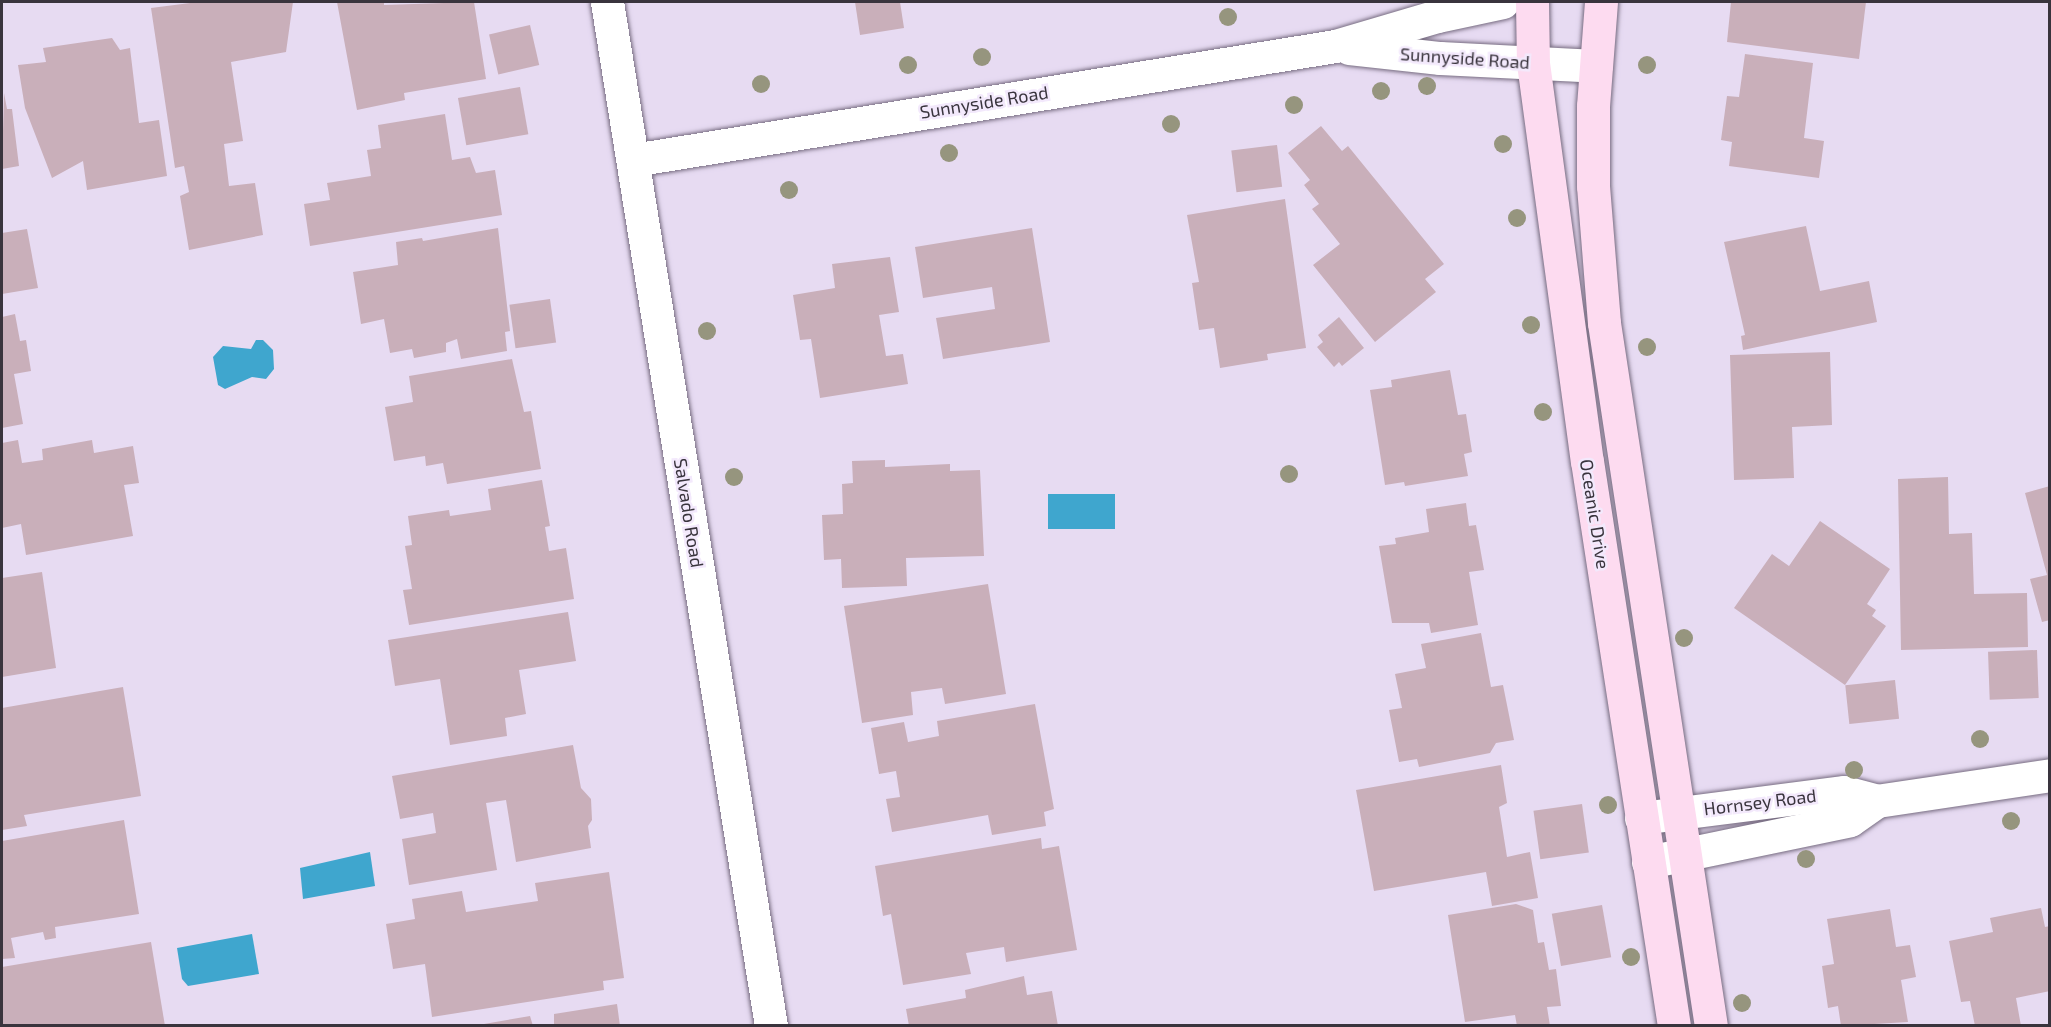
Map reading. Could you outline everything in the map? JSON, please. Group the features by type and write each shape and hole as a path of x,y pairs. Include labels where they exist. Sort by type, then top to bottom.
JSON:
{"main road":[{"name":"Oceanic Drive","path":"1532,2 1533,63 1587,462 1674,1026"},
{"name":"Oceanic Drive","path":"1601,2 1596,66 1593,186 1604,322 1711,1026"}],"street":[{"name":"Salvado Road","path":"608,2 771,1026"},
{"name":"Sunnyside Road","path":"633,160 1335,46 1437,16 1503,2"},
{"name":"Sunnyside Road","path":"1335,46 1533,63 1596,66"},
{"name":"Hornsey Road","path":"1641,818 1845,792 1877,801 2049,775"},
{"name":"Hornsey Road","path":"1648,862 1850,820 1877,801"}],"water":[{"path":"256,340 263,340 273,350 274,369 266,379 252,377 225,389 218,385 213,357 223,346 251,349"},
{"path":"1048,494 1115,494 1115,529 1048,529"},
{"path":"370,852 375,886 303,899 300,868"},
{"path":"252,934 259,974 188,986 182,979 177,948"}],"building":[{"path":"198,2 293,2 286,52 231,62 243,141 224,144 229,186 255,183 263,235 189,250 180,196 189,192 184,166 175,168 151,8"},
{"path":"337,2 384,2 384,5 474,2 486,79 404,93 405,100 357,110"},
{"path":"855,2 900,2 904,28 860,35"},
{"path":"1731,2 1866,2 1859,59 1727,42"},
{"path":"530,25 539,65 498,74 489,34"},
{"path":"112,38 120,50 130,48 139,123 159,120 167,176 87,190 83,161 52,178 25,108 18,65 46,62 43,48"},
{"path":"1745,54 1813,63 1804,138 1824,141 1819,178 1729,166 1732,142 1721,140 1727,96 1739,97"},
{"path":"520,87 528,134 466,145 458,98"},
{"path":"4,93 7,109 12,109 19,166 2,169"},
{"path":"445,114 452,160 470,157 476,173 495,170 502,215 310,246 304,204 330,200 327,183 371,176 367,150 381,148 378,125"},
{"path":"1321,126 1342,151 1348,146 1444,264 1425,279 1436,292 1375,342 1313,265 1340,244 1312,209 1319,204 1304,185 1310,180 1288,153"},
{"path":"1277,145 1282,187 1236,192 1231,151"},
{"path":"1285,199 1306,348 1267,354 1268,360 1220,368 1214,328 1199,330 1192,283 1199,282 1187,215"},
{"path":"1806,226 1820,291 1869,281 1877,322 1743,350 1741,336 1745,335 1724,242"},
{"path":"498,228 510,331 505,332 507,351 461,359 457,339 446,343 446,352 414,358 412,349 390,353 384,319 361,324 353,272 398,265 396,242 422,238 423,241"},
{"path":"1032,228 1050,342 943,359 936,318 995,309 992,287 923,298 915,247"},
{"path":"27,229 38,288 2,294 2,233"},
{"path":"890,257 899,312 879,315 886,356 903,354 908,384 820,398 811,339 800,340 793,295 835,288 832,264"},
{"path":"550,299 556,343 516,348 509,305"},
{"path":"15,314 20,341 26,340 31,371 14,374 23,424 2,428 2,317"},
{"path":"1339,317 1364,348 1342,366 1339,362 1334,367 1317,347 1323,342 1318,335"},
{"path":"1830,352 1832,425 1792,427 1794,478 1734,480 1730,355"},
{"path":"512,359 524,412 531,411 541,469 447,484 443,463 426,466 425,456 394,461 385,407 413,402 409,376"},
{"path":"1450,370 1458,415 1466,414 1472,452 1464,454 1468,476 1405,486 1404,482 1385,485 1370,390 1392,387 1391,380"},
{"path":"18,440 22,463 43,460 42,449 92,440 94,453 133,446 139,483 124,485 133,536 26,555 21,524 2,528 2,443"},
{"path":"885,460 885,467 950,464 950,471 980,470 984,556 906,558 907,586 842,588 841,559 824,560 822,515 843,514 842,484 853,483 852,461"},
{"path":"1948,477 1949,534 1972,533 1974,594 2027,593 2028,647 1901,650 1898,479"},
{"path":"542,480 550,526 545,527 549,551 566,548 574,599 409,625 403,590 412,589 405,546 412,545 408,516 449,510 450,516 491,510 488,489"},
{"path":"2050,486 2050,620 2042,622 2030,579 2047,575 2025,493"},
{"path":"1466,503 1469,526 1476,525 1484,570 1469,572 1478,625 1431,633 1429,623 1392,623 1379,546 1396,544 1395,538 1429,532 1426,509"},
{"path":"1820,521 1890,569 1867,604 1876,610 1872,616 1886,626 1845,685 1734,608 1772,554 1789,566"},
{"path":"42,572 56,668 2,677 2,578"},
{"path":"988,584 1006,694 945,704 942,688 911,692 913,715 862,723 844,606"},
{"path":"568,612 576,661 519,670 526,714 505,718 507,736 450,745 440,679 395,686 388,640"},
{"path":"1481,633 1491,687 1503,685 1514,740 1496,743 1490,753 1419,767 1417,759 1399,762 1389,710 1402,708 1395,674 1426,668 1421,644"},
{"path":"2037,650 2039,698 1990,700 1988,652"},
{"path":"1895,680 1899,719 1849,724 1845,685"},
{"path":"123,687 141,796 24,815 27,826 2,830 2,708"},
{"path":"1035,704 1054,809 1044,812 1046,826 992,835 988,815 892,832 886,799 900,797 896,771 879,774 871,728 904,722 908,742 939,736 937,721"},
{"path":"573,745 581,788 591,799 592,820 588,826 591,848 516,862 506,800 486,803 497,870 409,885 402,839 436,833 433,813 400,819 392,776"},
{"path":"1501,765 1507,803 1499,807 1507,857 1530,852 1538,898 1492,906 1486,872 1374,891 1356,790"},
{"path":"1582,804 1589,853 1540,859 1533,811"},
{"path":"124,820 139,914 55,927 56,938 45,940 43,932 11,938 15,958 2,959 2,841"},
{"path":"1041,838 1042,849 1059,846 1077,950 1006,962 1004,947 966,953 971,974 903,985 891,914 883,916 875,866"},
{"path":"609,872 624,978 603,981 604,990 432,1017 425,964 393,969 386,924 415,919 412,899 462,891 466,912 538,901 535,883"},
{"path":"1516,904 1533,910 1538,943 1544,942 1549,970 1556,969 1561,1006 1547,1007 1550,1026 1517,1026 1515,1015 1465,1022 1448,915"},
{"path":"1602,905 1611,957 1561,966 1552,914"},
{"path":"2041,908 2045,927 2050,926 2050,991 2016,998 2021,1026 1975,1026 1970,1001 1961,1002 1949,941 1993,932 1990,918"},
{"path":"1890,909 1896,947 1910,945 1916,977 1901,980 1908,1022 1841,1026 1838,1006 1828,1008 1822,966 1834,964 1827,919"},
{"path":"151,942 165,1026 2,1026 2,967"},
{"path":"1024,976 1027,995 1052,991 1058,1026 909,1026 906,1009 966,998 965,990"},
{"path":"617,1004 620,1026 554,1026 554,1014"},
{"path":"530,1016 533,1026 484,1026 484,1024"}]}
